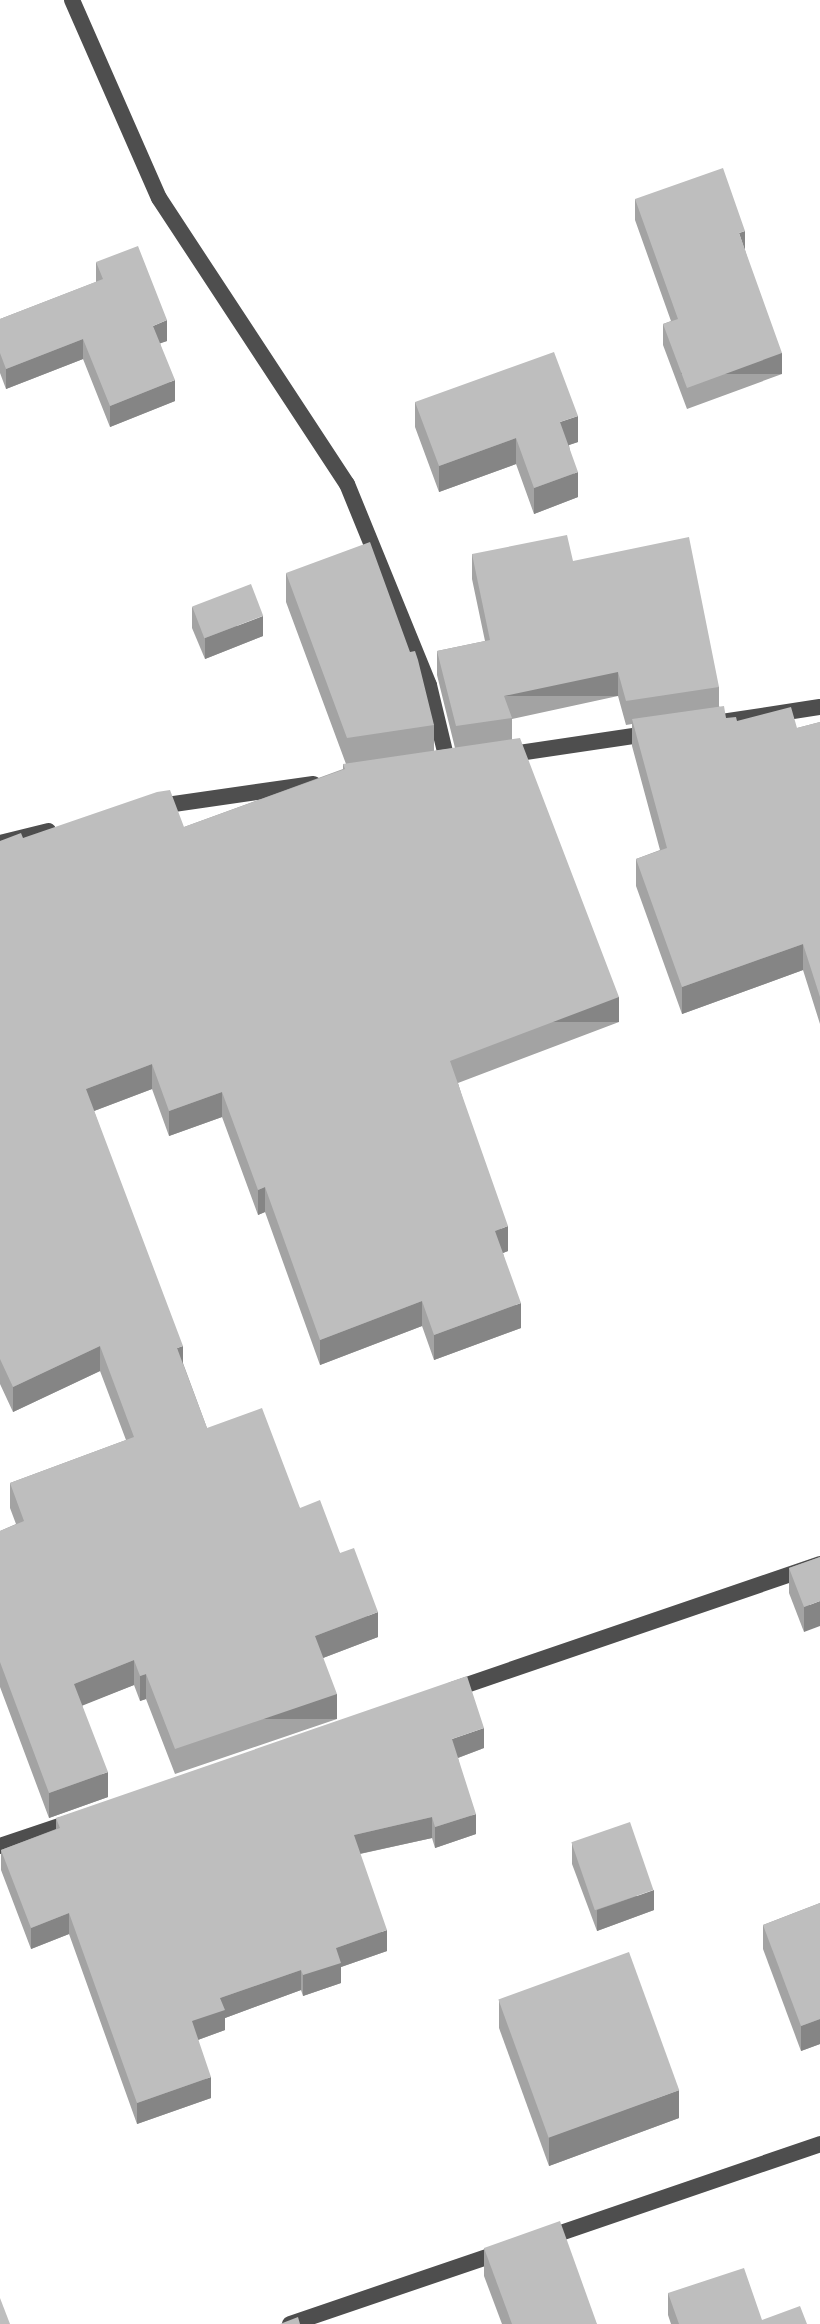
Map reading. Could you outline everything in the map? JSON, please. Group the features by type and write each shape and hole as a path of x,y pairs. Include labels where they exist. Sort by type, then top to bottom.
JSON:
{"street":[{"path":"72,0 159,198 347,484 429,685 455,763 426,768"},
{"path":"696,726 820,707"},
{"path":"494,757 665,731"},
{"path":"138,809 335,781"},
{"path":"0,843 61,828"},
{"path":"435,1696 820,1564"},
{"path":"0,1846 90,1815"},
{"path":"290,2324 820,2144"}],"building":[{"path":"723,168 745,231 739,233 782,353 687,388 663,324 678,319 635,199"},
{"path":"138,246 167,320 153,326 175,380 110,406 83,339 6,369 0,353 0,319 103,279 96,262"},
{"path":"554,352 578,416 560,422 578,472 534,488 516,438 439,466 415,402"},
{"path":"567,535 573,561 689,537 719,687 626,701 618,672 504,696 512,718 456,726 437,651 490,640 472,554"},
{"path":"370,542 410,652 415,651 434,725 347,738 286,573"},
{"path":"251,584 263,616 204,638 192,607"},
{"path":"724,706 726,718 736,717 737,721 791,707 797,728 820,722 820,997 803,944 682,987 636,859 667,848 632,719"},
{"path":"520,738 619,997 450,1061 508,1226 495,1231 521,1303 434,1335 422,1301 320,1340 265,1187 258,1190 222,1092 169,1111 152,1064 86,1089 183,1346 177,1348 207,1428 262,1408 300,1508 320,1500 340,1553 354,1548 378,1612 315,1636 337,1694 175,1749 146,1674 140,1676 134,1660 74,1684 108,1772 49,1793 0,1662 0,1531 24,1521 10,1483 134,1437 100,1346 13,1387 0,1359 0,841 21,833 23,838 170,790 184,827 345,769 343,764"},
{"path":"820,1557 820,1601 804,1607 789,1568"},
{"path":"467,1676 484,1728 452,1739 476,1814 435,1827 432,1817 354,1835 387,1930 336,1948 341,1963 303,1975 301,1970 220,1998 225,2010 192,2021 211,2077 137,2103 69,1913 31,1928 1,1850 60,1828 56,1818"},
{"path":"630,1822 653,1890 595,1910 571,1842"},
{"path":"820,1903 820,2019 801,2026 763,1925"},
{"path":"629,1952 679,2090 549,2138 498,2000"},
{"path":"560,2221 597,2324 512,2324 484,2248"},
{"path":"744,2268 762,2320 800,2306 807,2324 679,2324 668,2293"},
{"path":"0,2298 10,2324 0,2324"},
{"path":"298,2317 300,2324 280,2324"}]}
